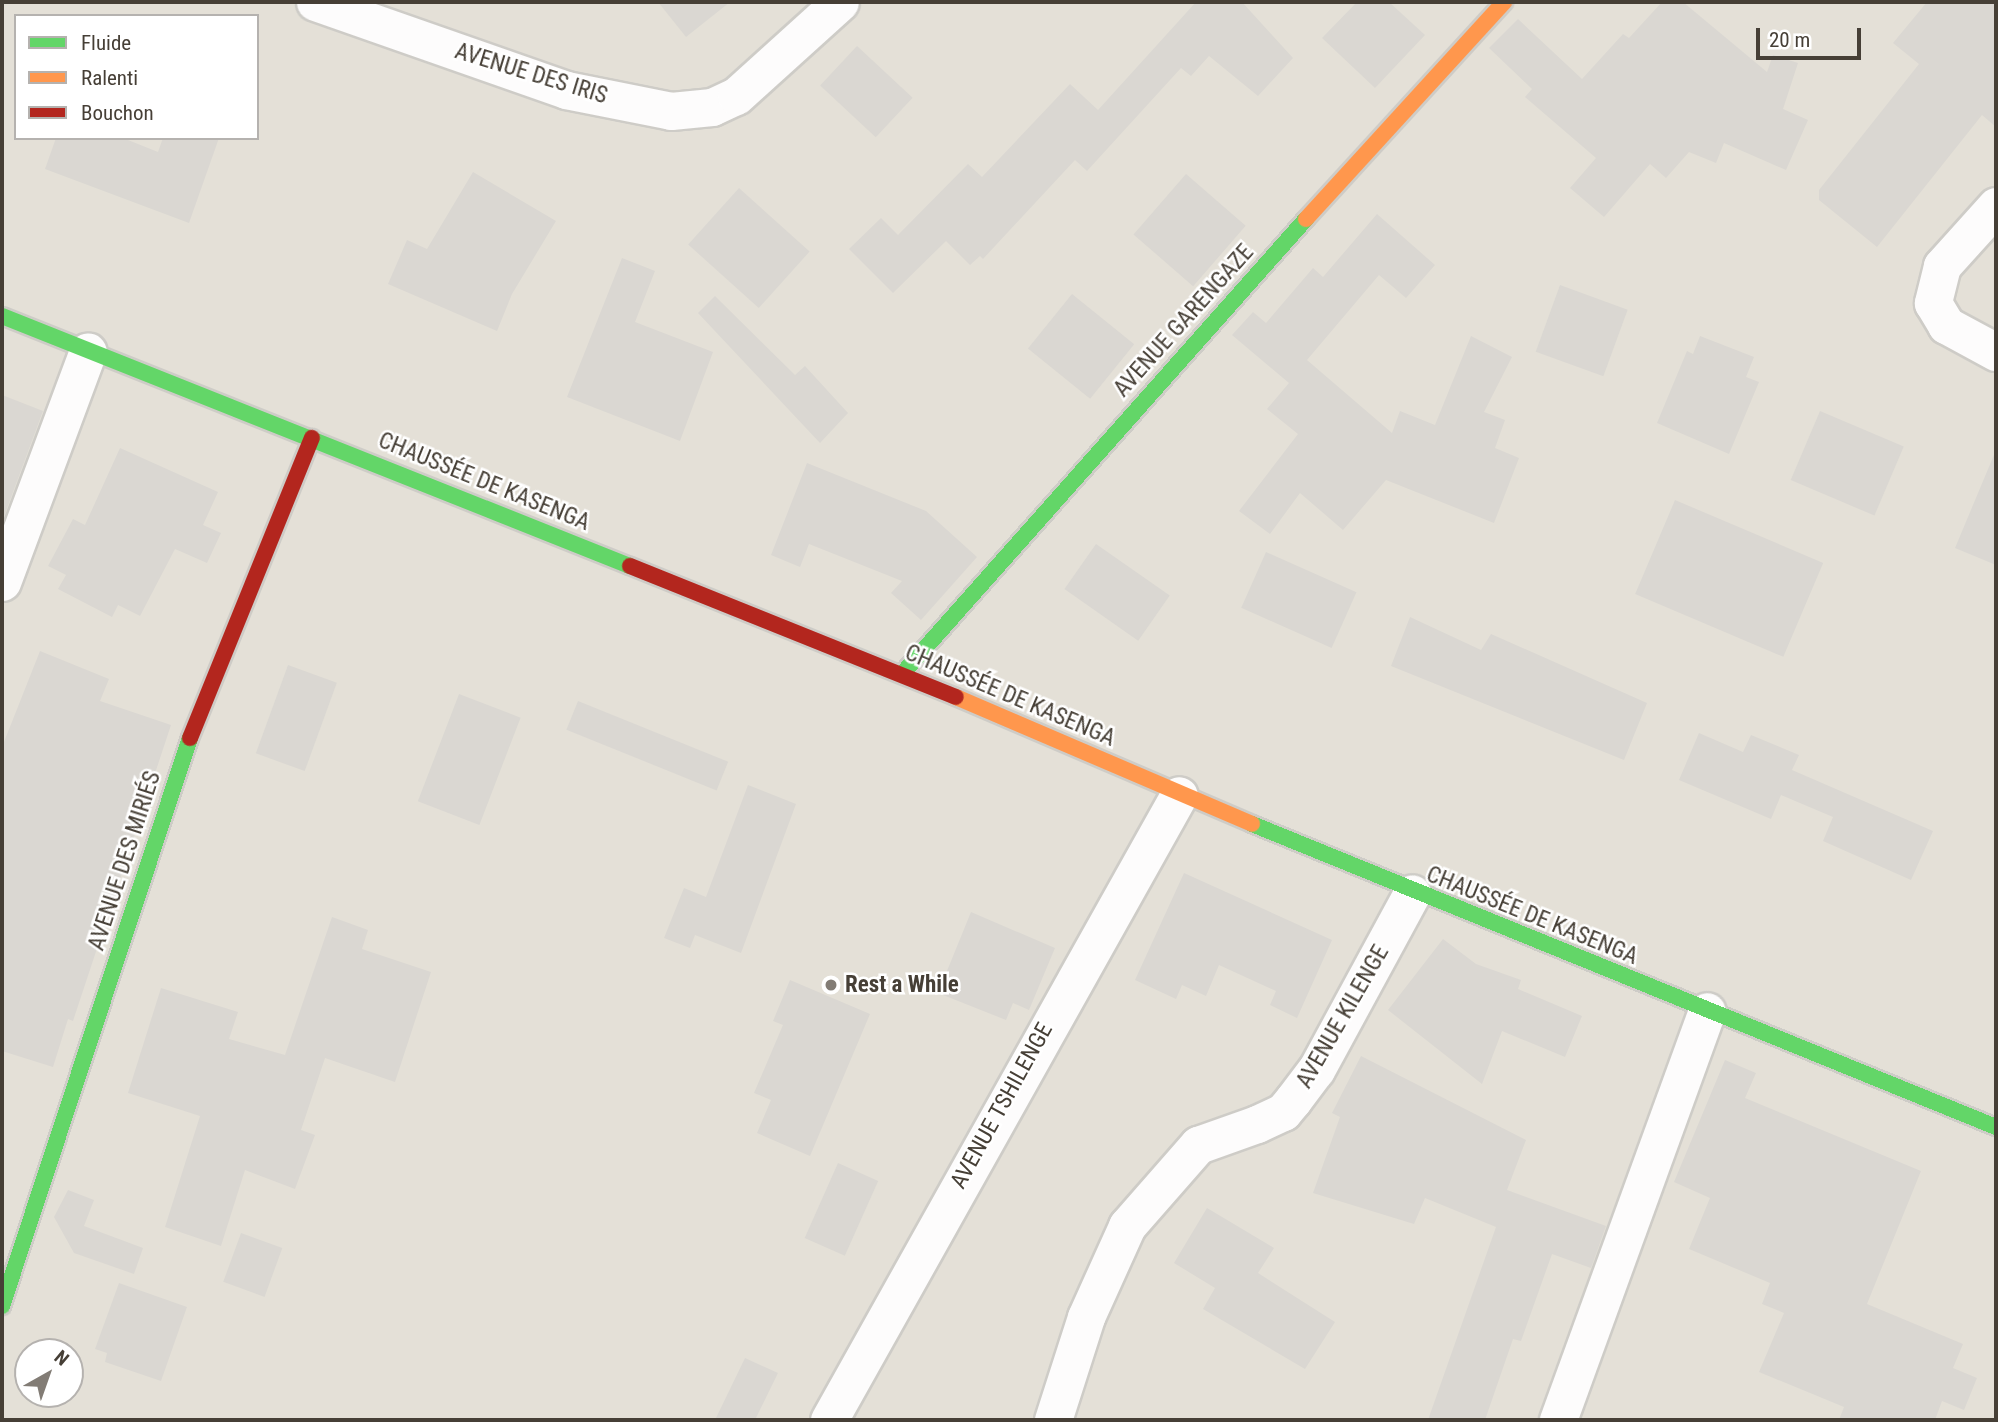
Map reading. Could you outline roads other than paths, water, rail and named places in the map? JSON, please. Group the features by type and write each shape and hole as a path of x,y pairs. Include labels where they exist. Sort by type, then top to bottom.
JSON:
{"main road":[{"name":"AVENUE GARENGAZE","path":"902,674 1456,50 1504,2"},
{"name":"CHAUSSÉE DE KASENGA","path":"2,316 902,674 1179,795 1412,892 1996,1127"},
{"name":"AVENUE DES MIRIÉS","path":"2,1306 192,731 312,438"}],"street":[{"name":"AVENUE DES IRIS","path":"315,2 566,90 671,111 712,107 736,96 840,2"},
{"path":"1996,206 1942,266 1934,290 1938,314 1964,338 1996,352"},
{"path":"2,582 88,351"},
{"name":"AVENUE TSHILENGE","path":"829,1420 1179,795"},
{"name":"AVENUE KILENGE","path":"1053,1420 1086,1317 1127,1226 1198,1145 1283,1112 1316,1070 1412,892"},
{"path":"1558,1420 1707,1011"}],"place":[{"name":"Rest a While","path":"831,985"}]}
